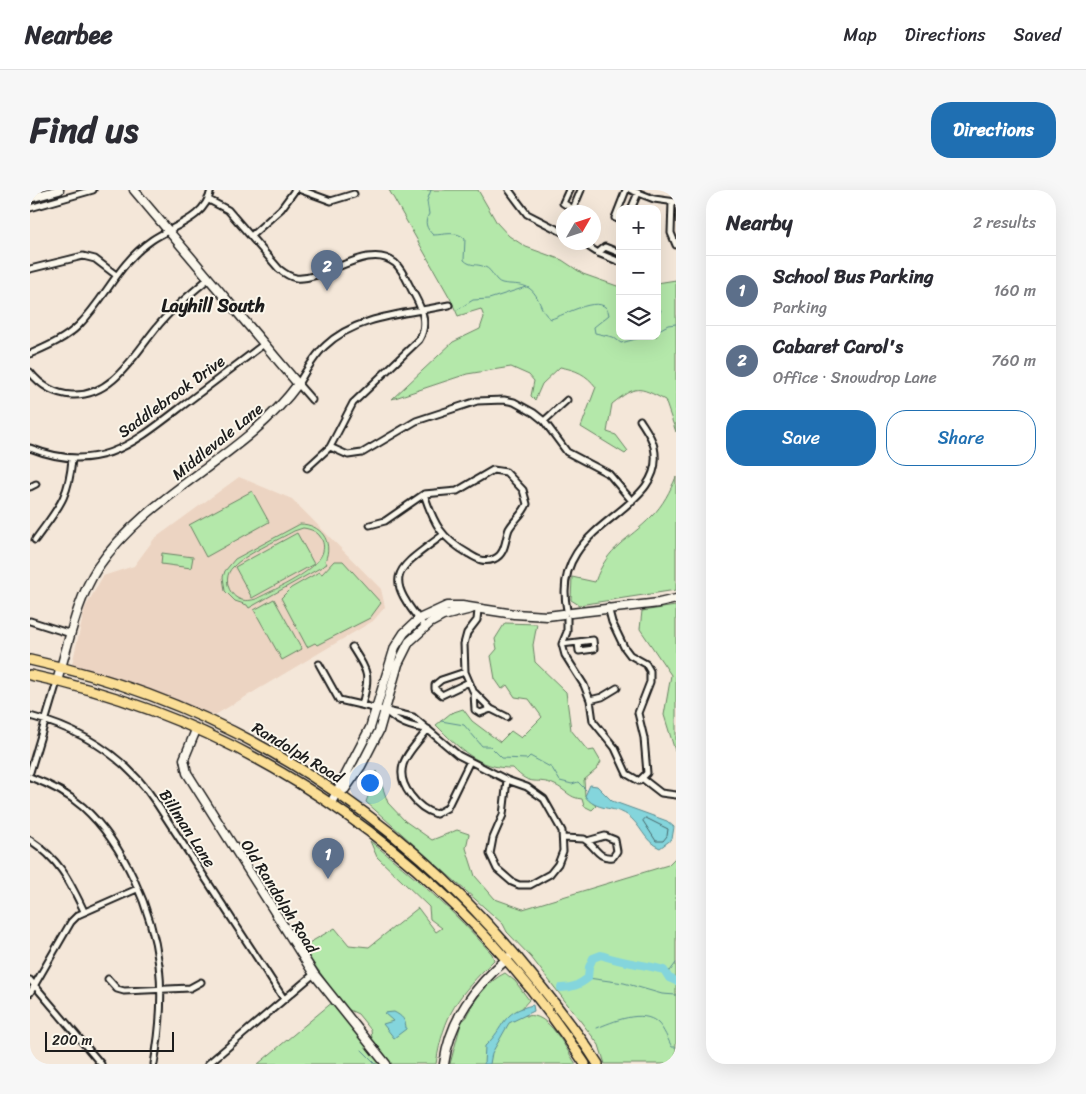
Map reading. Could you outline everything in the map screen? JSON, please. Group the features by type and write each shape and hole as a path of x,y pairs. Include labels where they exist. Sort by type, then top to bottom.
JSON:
{"main road":[{"name":"Randolph Road","path":"30,660 62,667 204,716 295,764 338,793 386,829 439,876 514,952 574,1028 598,1064"},
{"name":"Randolph Road","path":"30,675 113,697 161,715 257,759 331,803 412,865 453,902 506,959 555,1020 585,1064"},
{"path":"161,715 193,722 204,716"},
{"path":"196,730 201,723 206,722 236,733"}],"street":[{"path":"30,198 59,190"},
{"path":"30,208 93,190"},
{"path":"134,190 312,400"},
{"path":"30,354 51,345 72,332 89,313 116,275 139,250 199,213 209,200 211,190"},
{"path":"251,236 281,209 295,190"},
{"path":"301,190 331,201 354,194"},
{"path":"509,190 527,214 556,229"},
{"path":"569,190 563,203 573,209 581,190"},
{"path":"620,205 626,190"},
{"path":"632,205 635,191 674,202 671,233 676,245"},
{"path":"209,200 228,210 279,269 295,278 305,278 372,256 387,258 401,271 422,311 424,327 419,340 353,403 330,447 307,468"},
{"path":"598,253 605,247 616,251"},
{"path":"593,250 616,260"},
{"path":"30,269 83,256 95,259 116,275"},
{"path":"30,372 47,388 65,395 81,395 102,388 130,363 166,316 208,279"},
{"name":"Middlevale Lane","path":"57,681 80,602 91,580 122,537 275,412 298,384 324,347 347,330 369,321 449,305"},
{"name":"Saddlebrook Drive","path":"30,448 49,455 72,459 107,454 135,441 264,344"},
{"path":"330,447 348,455 362,453 416,421 488,399 514,402 544,421 567,452 609,474 632,501"},
{"path":"544,421 567,400"},
{"path":"640,420 651,438 656,462 648,485 632,501 588,536 576,553 565,579 567,632 562,644 565,655 584,685 590,700 592,721 615,748 627,774 635,780 643,779 661,793 676,794"},
{"path":"35,540 66,495 70,481 72,459"},
{"path":"370,525 385,521 424,494 456,491 492,470 506,472 526,495 527,504 523,514 509,530 503,549 496,559 481,561 453,545 443,535 432,517 424,494"},
{"path":"30,487 36,484"},
{"path":"425,627 402,597 399,577 407,562 443,535"},
{"path":"338,793 339,785 370,728 395,647 404,633 419,619 448,606 462,606 536,616 659,603 676,599"},
{"path":"608,607 612,622 624,647 630,655 646,664 650,671 650,682 638,713 646,758 647,773 643,779"},
{"path":"331,803 338,793 345,789 361,766 378,731 402,653 409,642 425,627 443,616 474,609"},
{"path":"474,609 477,620 464,639 465,672 474,693 475,710 480,713 491,709"},
{"path":"30,621 71,634"},
{"path":"562,644 578,643"},
{"path":"352,647 368,673 362,705"},
{"path":"318,664 339,700 412,717 470,762 507,780 528,787 544,799 553,812 564,838 558,864 543,879 523,886 512,882 504,876 493,862 490,854 493,838 503,815 507,780"},
{"path":"465,672 441,680 435,684 435,689 442,695 469,682"},
{"path":"30,772 57,681"},
{"path":"590,700 602,697 617,688"},
{"path":"474,693 491,709 508,717"},
{"path":"385,711 392,718 416,728 428,729"},
{"name":"Billman Lane","path":"30,716 67,728 94,741 138,778 157,804 284,999"},
{"path":"428,729 403,764 404,782 412,797 430,812 436,814 442,812 453,797 470,762"},
{"name":"Old Randolph Road","path":"196,730 184,759 185,768 314,974 386,1064"},
{"path":"30,777 53,786 84,808 104,830 138,889 154,937 161,990 159,1036 154,1064"},
{"path":"564,838 587,841 605,836 615,840 617,851 613,857 606,858 598,854 587,841"},
{"path":"30,840 46,850 60,865 84,911"},
{"path":"30,993 71,922 84,911 138,889"},
{"path":"444,1064 450,1036 464,1006 476,989 514,952"},
{"path":"208,1064 314,974"},
{"path":"108,979 117,989 124,991 193,988 201,982"},
{"path":"30,980 101,1064"}],"shaded area":[{"path":"239,477 292,499 381,589 385,607 373,621 215,715 72,664 85,608 103,576 134,566 154,539"}],"green space":[{"path":"389,190 478,190 497,223 509,236 526,247 562,260 583,274 616,286 616,340 661,340 661,282 676,280 676,432 665,400 643,390 627,393 612,404 607,432 616,435 628,451 625,454 581,427 596,387 580,373 560,367 542,384 535,400 531,396 534,381 529,375 511,367 467,374 392,399 453,342 480,329 484,317 481,309 458,316 450,298"},
{"path":"676,477 676,590 579,605 571,600 572,577 595,582 600,570 612,552 643,525 660,507"},
{"path":"252,491 269,522 206,557 189,525"},
{"path":"300,524 319,530 328,547 325,561 327,564 249,608 247,605 235,601 225,591 223,577 225,571 235,559","holes":["306,528 314,531 322,540 323,550 319,559 311,567 288,583 256,599 242,600 233,595 228,586 229,572 238,562 294,531"]},
{"path":"297,533 314,564 252,598 235,567"},
{"path":"162,553 193,557 191,568 161,564"},
{"path":"334,561 343,561 381,603 370,618 317,645 315,643 307,647 281,598 291,588 319,572 322,574"},
{"path":"274,599 302,649 282,660 254,610"},
{"path":"676,606 676,754 664,715 671,675 640,629 642,611"},
{"path":"505,623 537,624 533,645 535,662 566,692 571,730 588,751 594,750 601,762 597,769 584,780 585,796 596,806 592,810 584,806 582,799 571,795 555,785 525,778 513,768 489,765 479,761 461,749 436,725 451,713 463,709 472,721 500,742 511,731 521,738 542,717 529,699 515,697 507,685 502,689 495,679 491,656 497,649 495,639"},
{"path":"377,771 388,803 405,821 432,840 457,830 469,834 466,848 475,876 495,899 523,909 668,865 676,857 676,1064 605,1064 599,1045 531,957 507,932 503,924 366,802"},
{"path":"370,841 449,909 492,954 494,960 471,984 454,1006 443,1031 436,1064 258,1064 334,1001 367,1041 372,1039 371,1030 358,1014 345,1008 302,947 335,928 349,945 369,947 418,908 436,932 442,928 430,919 429,907 377,857"},
{"path":"505,973 515,981 529,1000 521,1009 526,1016 542,1019 549,1025 556,1032 576,1064 450,1064 462,1020 465,1019 472,1005 487,986"}],"water":[{"path":"590,785 597,786 612,801 667,821 674,827 672,839 660,848 650,842 636,823 627,815 589,801 585,796"},
{"path":"533,1005 534,1011 509,1023 492,1053 490,1064 484,1064 485,1046 504,1021 522,1008"},
{"path":"394,1012 403,1019 406,1029 394,1038 383,1024 393,1021 384,1013"}],"waterway":[{"path":"431,190 427,201 429,214 426,222 433,235 454,234 462,236 465,239 464,260 471,264 488,268 499,282 529,288 536,295 544,312 551,319 592,304 606,308 609,315 594,327 595,333 616,339"},
{"path":"457,310 473,300 489,299 526,287"},
{"path":"661,329 676,324"},
{"path":"617,340 621,343 632,340"},
{"path":"441,721 464,725 482,746 490,746 502,758 527,759 530,756 552,768 560,781 572,784 578,782 586,790"},
{"path":"561,988 582,983 588,978 589,967 593,958 601,955 664,970 669,978 676,981"},
{"path":"664,970 670,971 676,963"},
{"path":"588,978 624,983 662,994 676,995"},
{"path":"597,1028 636,1016 644,1017 658,1023 672,1047 676,1047"},
{"path":"362,1050 376,1064"}],"place":[{"name":"Cabaret Carol's","path":"327,291"},
{"name":"School Bus Parking","path":"328,879"}],"district":[{"name":"Layhill South","path":"213,306"}]}
